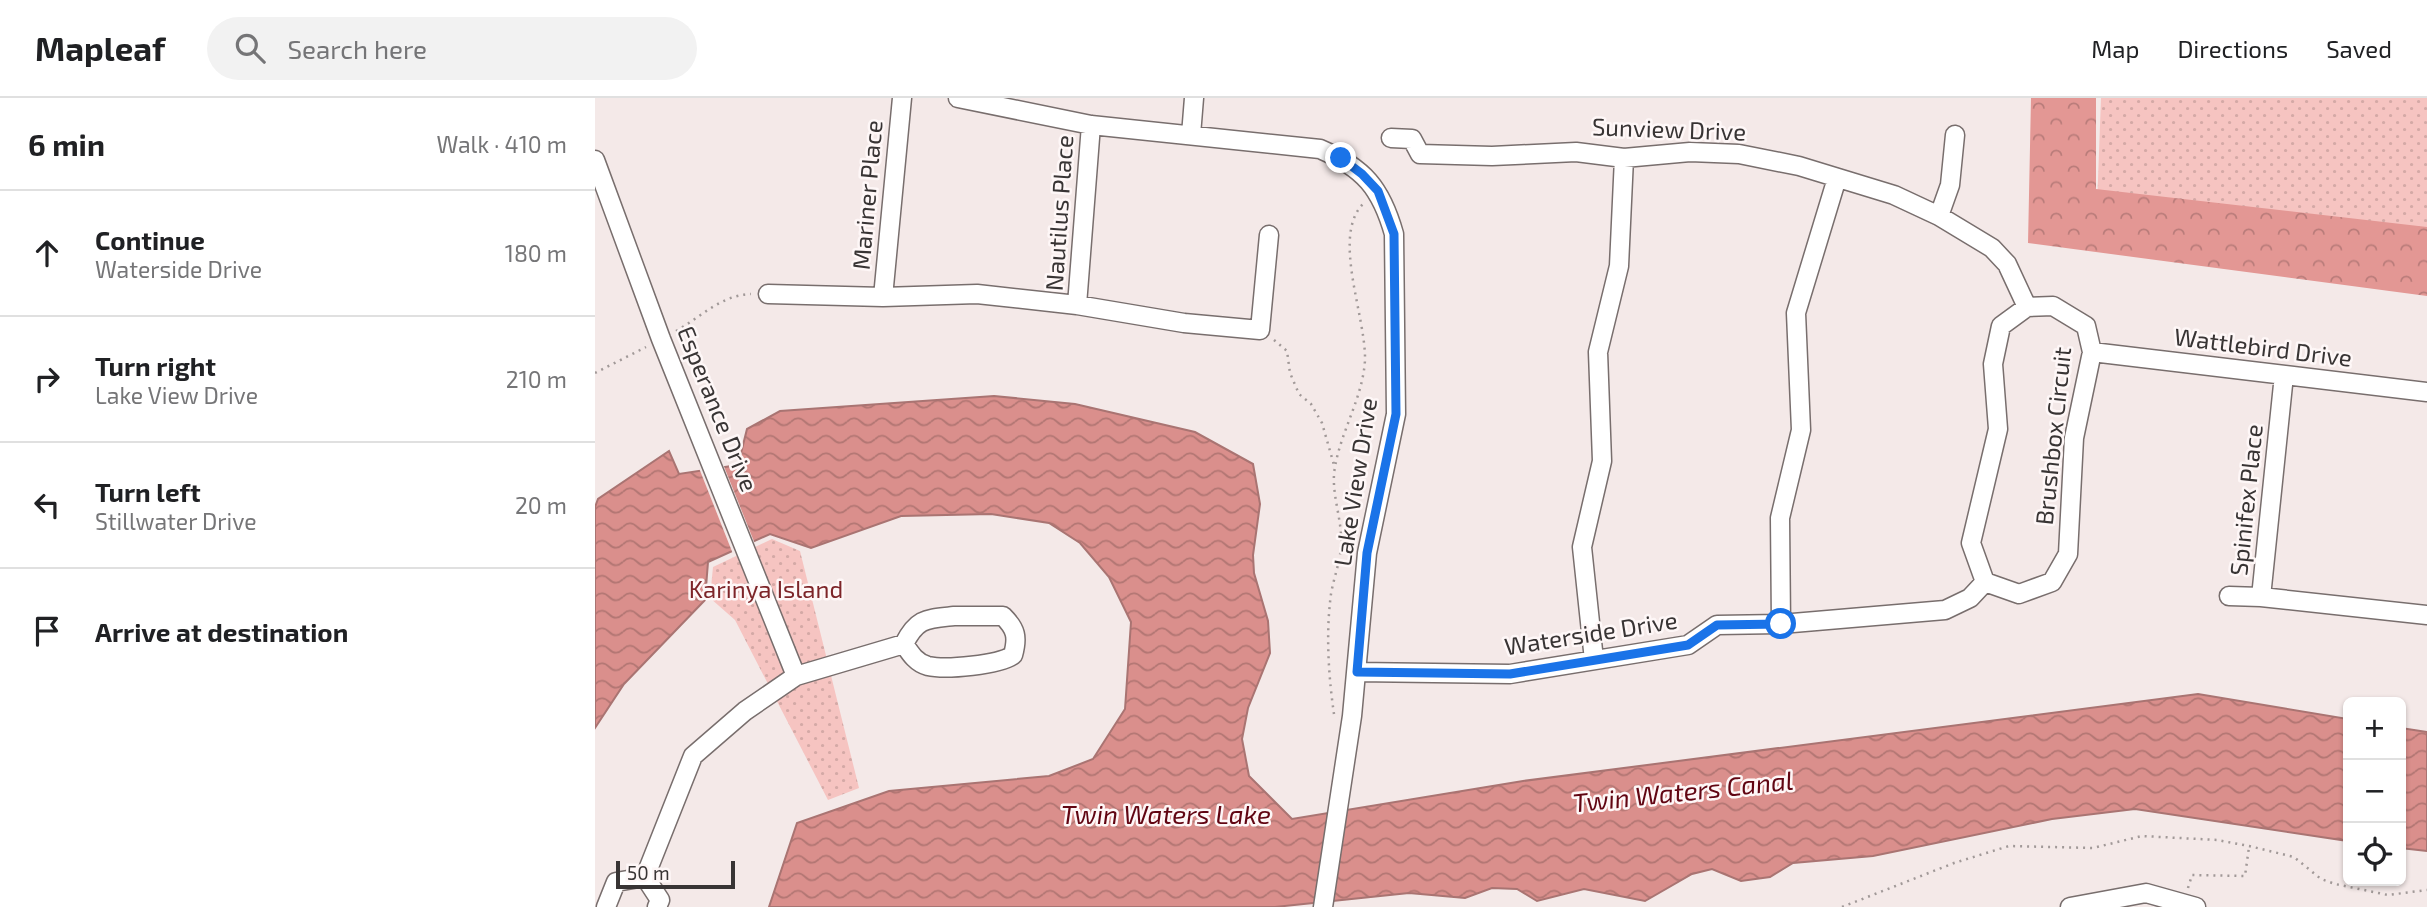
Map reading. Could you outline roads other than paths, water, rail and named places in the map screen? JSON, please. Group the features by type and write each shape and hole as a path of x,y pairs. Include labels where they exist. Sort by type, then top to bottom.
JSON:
{"street":[{"name":"Mariner Place","path":"883,297 902,98"},
{"path":"958,98 1000,102 1091,125 1191,135 1194,98"},
{"name":"Nautilus Place","path":"1077,305 1091,125"},
{"name":"Lake View Drive","path":"1191,135 1320,149 1341,158 1378,191 1394,234 1396,414 1367,553 1352,716 1342,766 1322,907"},
{"path":"1939,216 1950,185 1955,135"},
{"name":"Sunview Drive","path":"1391,138 1412,139 1420,154 1492,156 1576,152 1624,158 1690,152 1739,154 1799,166 1894,195 1939,216 1992,248 2007,264 2027,307"},
{"path":"1594,660 1582,547 1602,461 1598,352 1619,266 1624,158"},
{"name":"Esperance Drive","path":"595,160 661,339 747,548 796,676"},
{"path":"1781,624 1780,518 1801,430 1796,313 1837,178"},
{"name":"Nautilus Place","path":"977,294 1077,305 1184,323 1260,330 1269,235"},
{"name":"Mariner Place","path":"768,294 883,297 977,294"},
{"name":"Brushbox Circuit","path":"1985,582 2019,594 2052,582 2068,554 2074,438 2092,352 2086,326 2053,306 2027,307"},
{"path":"1985,582 1971,543 1998,429 1993,363 2001,326 2027,307"},
{"name":"Wattlebird Drive","path":"2092,352 2427,391"},
{"name":"Spinifex Place","path":"2229,596 2261,597 2284,375"},
{"name":"Waterside Drive","path":"1357,672 1510,674 1688,645 1717,625 1781,624 1945,610 1971,598 1985,582"},
{"path":"2261,597 2427,615"},
{"path":"954,616 1003,616 1013,625 1018,638 1013,655 996,663 927,666 913,657 904,645 911,629 923,620 954,616"},
{"path":"645,877 693,756 745,711 796,676 904,645"},
{"path":"606,907 616,881 645,877"},
{"path":"645,877 660,900 657,907"},
{"path":"2070,907 2146,893 2189,905"},
{"path":"2106,899 2136,907"}],"water":[{"name":"Twin Waters Lake","path":"994,396 1075,404 1195,432 1253,464 1260,504 1253,555 1254,573 1268,621 1270,653 1248,708 1242,739 1249,776 1292,819 1523,781 2198,694 2343,718 2343,840 2135,809 2052,819 1873,856 1793,863 1770,877 1741,881 1712,869 1692,874 1645,901 1584,889 1537,901 1517,889 1492,888 1465,898 1409,893 1275,907 769,907 797,823 889,791 1049,776 1093,759 1125,709 1131,622 1109,577 1080,543 1049,523 991,514 901,516 811,548 770,534 708,562 705,600 624,684 595,728 595,507 598,499 669,451 679,474 738,465 747,429 780,411"},
{"path":"2406,729 2427,732 2427,851 2406,849"}],"park label":[{"name":"Karinya Island","path":"766,590"}],"water label":[{"name":"Twin Waters Canal","path":"1683,792"}]}
